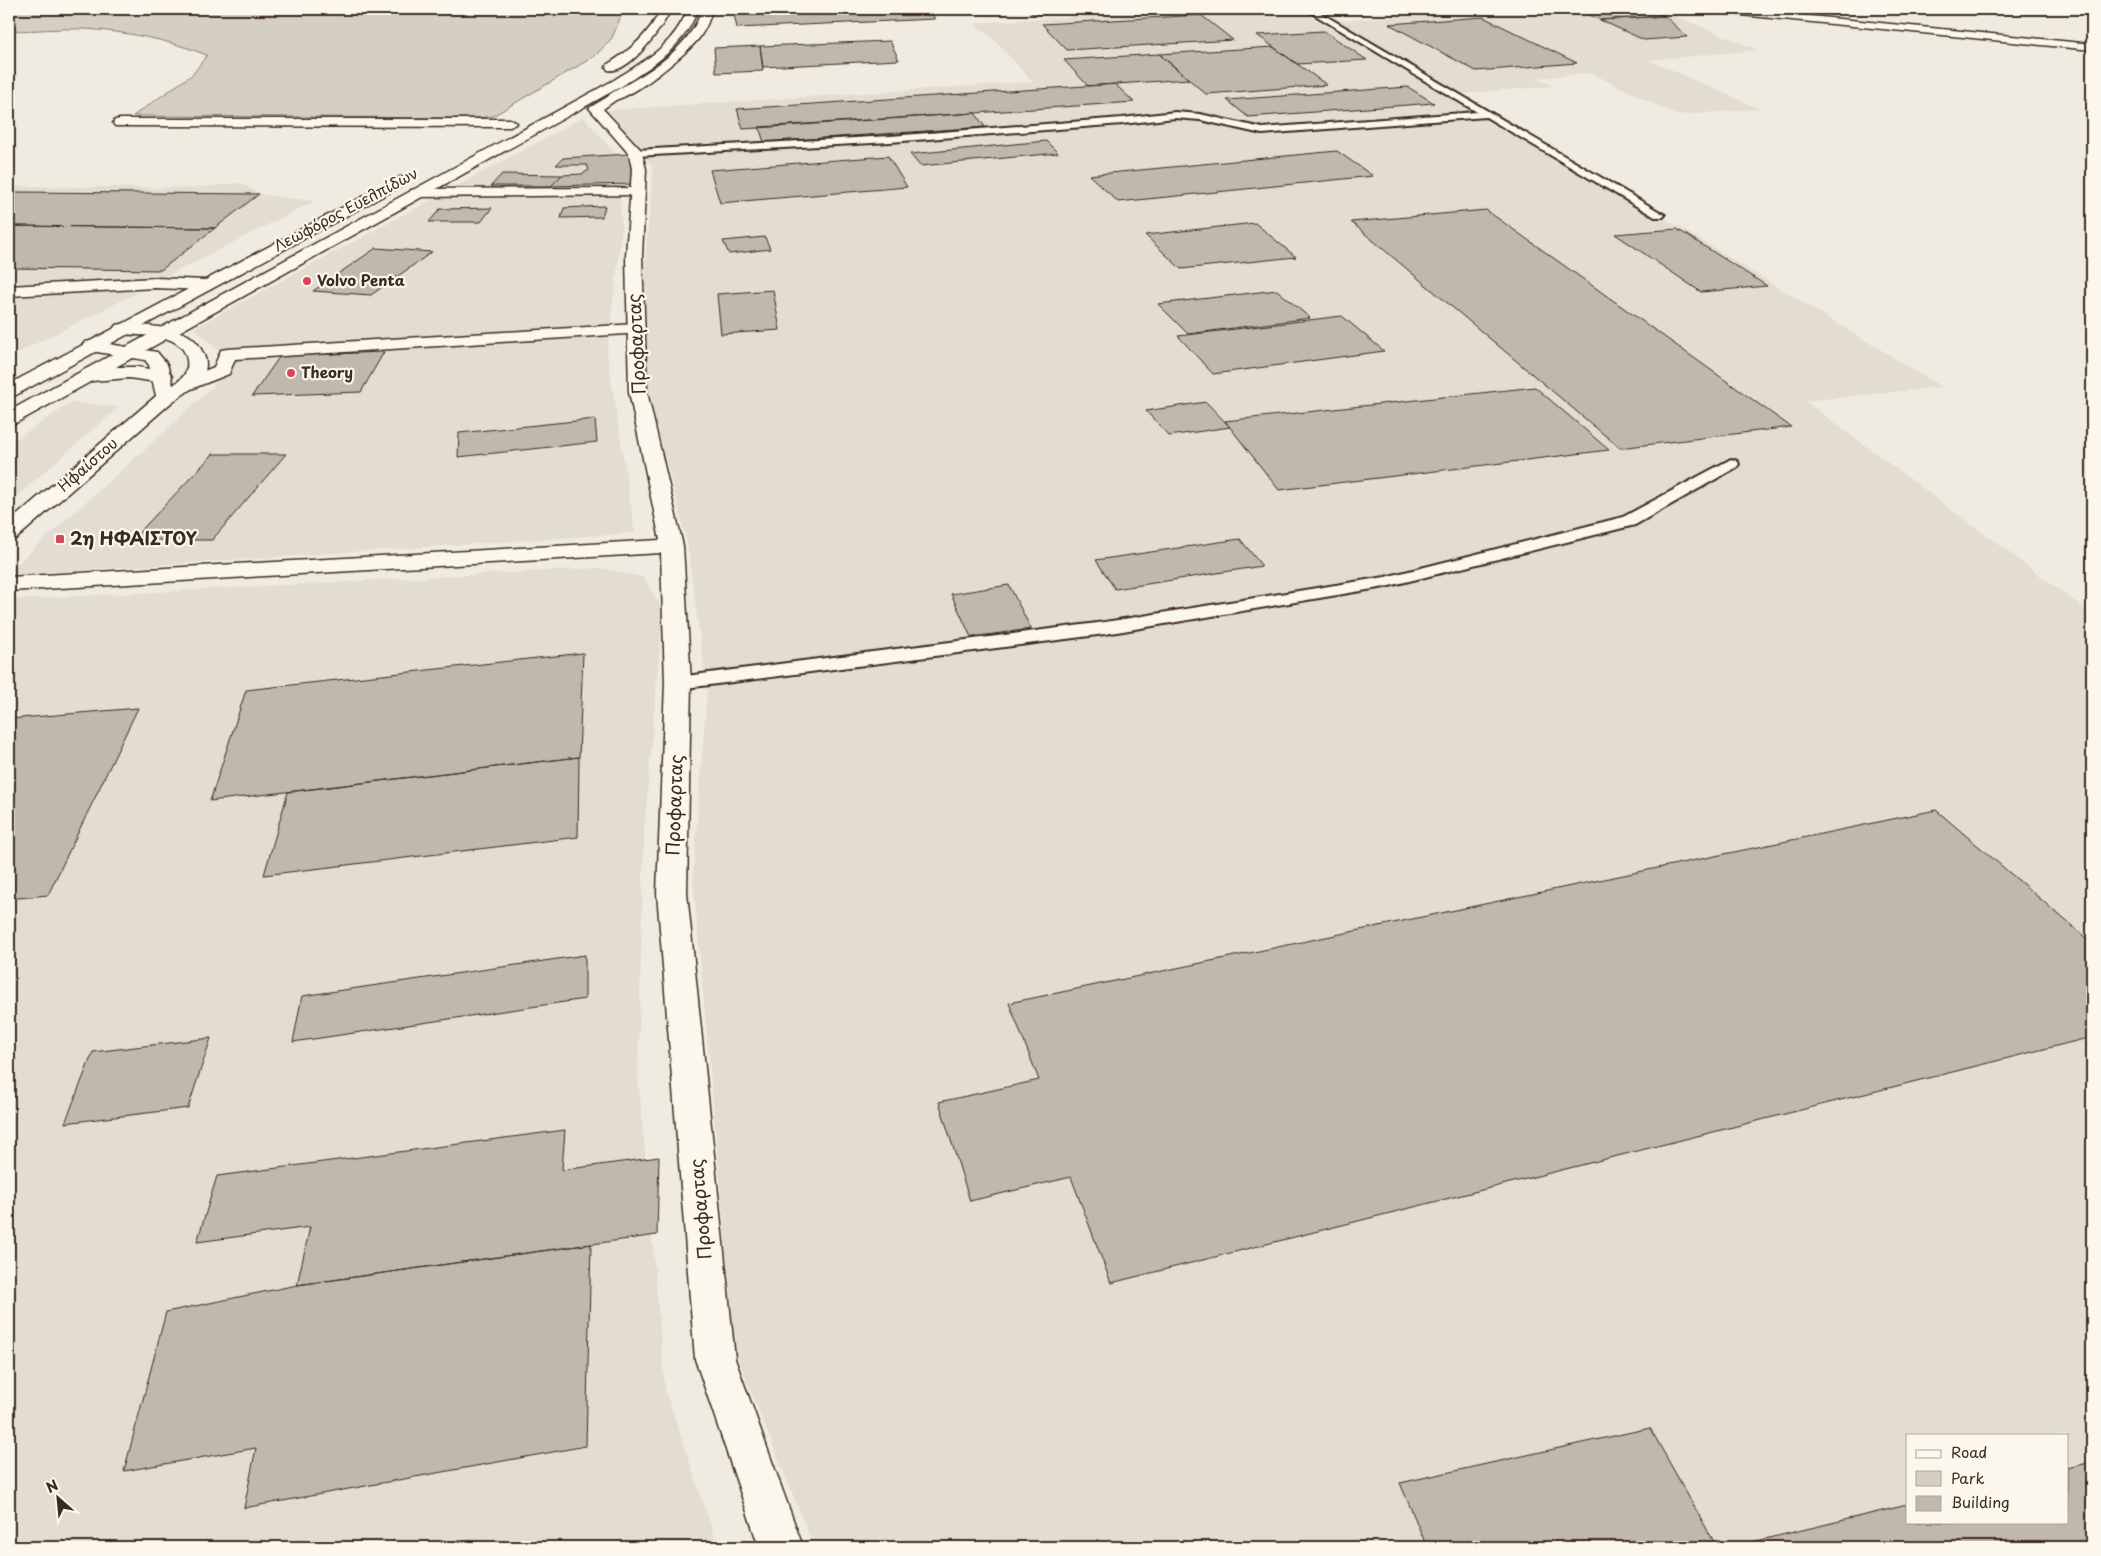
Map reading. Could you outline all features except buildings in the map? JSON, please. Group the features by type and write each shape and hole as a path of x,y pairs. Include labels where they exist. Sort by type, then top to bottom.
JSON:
{"street":[{"path":"598,76 624,60 640,47 651,35 666,9"},
{"name":"Λεωφόρος Ευελπίδων","path":"164,333 416,193 607,95 654,60 681,35 693,9"},
{"path":"636,153 596,110 598,105 607,95 641,81 670,60 701,29 707,9"},
{"path":"1711,9 2092,47"},
{"path":"654,60 670,60"},
{"path":"120,123 514,121 485,136"},
{"name":"Προφαρτας","path":"636,153 639,169 634,256 638,392 672,546 678,683 672,893 715,1359 781,1547"},
{"name":"Λεωφόρος Ευελπίδων","path":"9,390 17,383 122,330 410,175"},
{"path":"416,193 638,192"},
{"path":"9,291 155,283 205,285"},
{"name":"Ηφαίστου","path":"9,533 165,387 186,385 222,370 227,354 636,329"},
{"path":"122,330 164,333 183,339 192,348 197,362 194,377 186,385"},
{"path":"9,419 164,333"},
{"path":"91,346 151,356 158,364 165,387"},
{"path":"75,382 119,372 146,372 165,387"},
{"path":"9,584 672,546"}],"lane":[{"path":"1309,9 1659,215"},
{"path":"636,153 890,139 1175,115 1200,117 1262,131 1487,114"},
{"path":"678,683 1105,628 1385,582 1629,521 1731,464"}],"shaded area":[{"path":"1077,9 1297,9 1500,122 1506,122 1942,387 1805,401 2092,614 2092,1547 814,1547 735,1352 693,879 707,689 687,542 648,391 645,266 653,167 608,110 1033,82 996,42 974,23 1082,16"},
{"path":"1389,9 1657,9 1759,50 1649,60 1760,109 1677,115 1591,73 1537,78 1553,86 1461,94 1336,21 1401,16"},
{"path":"584,117 616,155 622,227 607,353 635,533 9,575 9,571 214,385 223,355 194,328"},
{"path":"240,183 263,195 315,201 163,278 9,287 9,186 193,188"},
{"path":"123,287 137,293 9,357 9,294"},
{"path":"72,402 119,407 9,503 9,444"},
{"path":"600,568 643,577 663,610 644,833 638,1074 665,1389 718,1547 9,1547 9,600"}],"green space":[{"path":"9,9 624,9 612,38 595,56 493,116 476,118 133,116 193,74 207,55 163,41 117,32 86,29 9,31"}],"place":[{"name":"Volvo Penta","path":"307,281"},
{"name":"Theory","path":"291,373"},
{"name":"2η ΗΦΑΙΣΤΟΥ","path":"60,539"}]}
